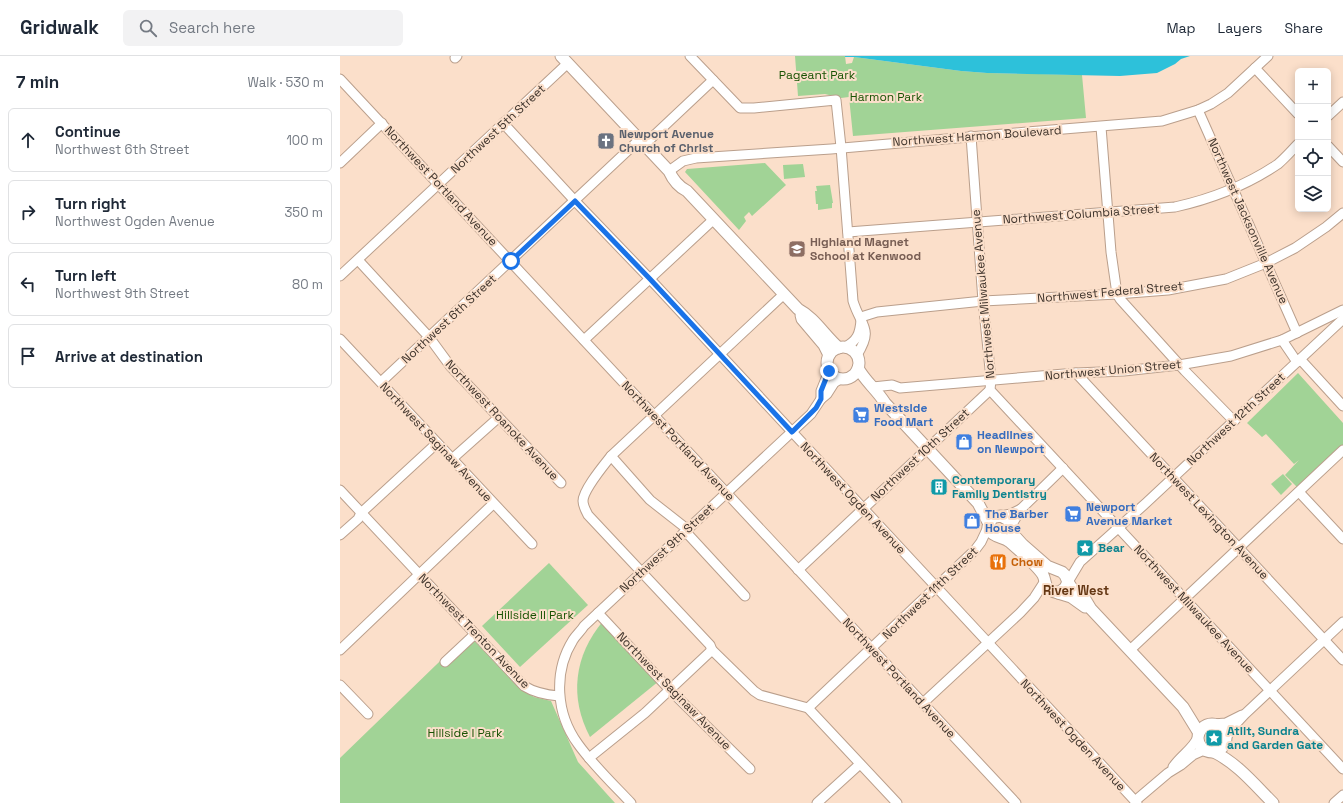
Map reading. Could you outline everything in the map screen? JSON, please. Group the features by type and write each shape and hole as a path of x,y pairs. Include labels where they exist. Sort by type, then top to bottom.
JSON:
{"main road":[{"path":"565,59 669,171 676,174 686,184 687,191 798,309 807,314 830,340 842,348 852,350 857,355 859,360 856,373 845,378"},
{"path":"798,309 802,319 824,345 829,355 827,366 829,371 835,377 845,378 860,384 885,403"},
{"path":"829,355 832,352 842,348"},
{"path":"858,368 885,403 978,503 1008,520 1013,534 1032,554 1047,566 1065,576 1072,588 1086,599 1091,609 1183,707 1186,714 1194,723 1199,735 1200,745 1223,756 1241,770 1273,803"},
{"path":"978,503 992,534 1011,543 1027,558 1041,573 1047,588 1056,593 1071,597 1082,606 1091,609"},
{"path":"988,526 992,518 1000,516"},
{"path":"1056,593 1065,588 1068,582"},
{"path":"1183,707 1191,710 1199,718 1222,727 1229,749 1237,760 1241,770"},
{"path":"1199,735 1205,726 1212,724"},
{"path":"1210,751 1221,749 1226,740"}],"street":[{"path":"690,56 740,108 836,100 853,301 855,309 866,327 865,341 857,355"},
{"name":"Northwest Harmon Boulevard","path":"669,171 683,161 696,158 1162,121 1198,110 1228,93 1268,56"},
{"name":"Northwest 5th Street","path":"340,276 503,123 565,59"},
{"path":"1255,68 1295,111"},
{"name":"Northwest Portland Avenue","path":"340,79 1016,803"},
{"name":"Northwest 6th Street","path":"381,382 575,201 713,80"},
{"path":"1331,113 1343,102"},
{"name":"Northwest Jacksonville Avenue","path":"1198,110 1297,332"},
{"path":"340,163 382,123"},
{"name":"Northwest Ogden Avenue","path":"503,123 1136,802"},
{"path":"1101,127 1117,294 1145,328 1179,365 1234,421"},
{"name":"Northwest Milwaukee Avenue","path":"971,136 983,301 991,380 990,390 1343,769"},
{"name":"Northwest Columbia Street","path":"848,232 1174,207 1199,201 1233,188 1279,163 1295,147"},
{"path":"1331,149 1343,162"},
{"name":"Northwest Federal Street","path":"861,317 877,312 983,301 1168,290 1226,279 1266,263 1295,248 1326,227 1343,213"},
{"path":"584,340 714,219"},
{"name":"Northwest Roanoke Avenue","path":"358,260 429,338 451,367 561,483"},
{"path":"784,294 611,456 591,482 582,500 588,515 710,645 712,650 754,691 760,695 808,708 897,803"},
{"name":"Northwest Union Street","path":"873,387 892,386 900,388 1076,372 1124,371 1179,365 1231,356 1282,340 1343,310"},
{"path":"842,348 852,344 858,336 861,317"},
{"name":"Northwest 12th Street","path":"1068,582 1080,562 1119,528 1343,319"},
{"name":"Northwest Saginaw Avenue","path":"340,339 532,544"},
{"path":"1282,340 1299,361 1343,406"},
{"name":"Northwest 9th Street","path":"821,399 821,391 829,371"},
{"name":"Northwest Lexington Avenue","path":"1076,372 1343,660"},
{"name":"Northwest 9th Street","path":"559,696 563,664 570,647 584,626 811,414 834,383 845,378"},
{"name":"Northwest 10th Street","path":"798,570 990,390"},
{"path":"452,459 498,418"},
{"path":"340,535 358,518 361,513 437,443"},
{"path":"1130,650 1343,450"},
{"path":"611,456 653,503 686,530 745,596"},
{"path":"1000,516 1011,514 1021,509 1063,468"},
{"name":"Northwest Trenton Avenue","path":"340,490 524,686 543,695 559,696"},
{"path":"1299,492 1343,539"},
{"path":"340,650 493,504"},
{"path":"1011,528 1021,509"},
{"name":"Northwest 11th Street","path":"808,708 975,550 981,542 988,526"},
{"name":"Northwest 11th Street","path":"981,542 999,537"},
{"path":"1056,570 1076,567"},
{"path":"923,703 1034,598 1045,580"},
{"path":"1034,598 1056,593"},
{"name":"Northwest Saginaw Avenue","path":"598,613 670,690 750,769"},
{"path":"1226,740 1231,729 1245,714 1343,622"},
{"path":"445,662 475,634"},
{"path":"589,758 645,713 712,650"},
{"path":"340,684 368,714"},
{"path":"559,696 561,708 570,731 578,744 631,803"},
{"path":"1212,724 1226,722 1245,714"},
{"path":"1168,773 1177,760 1196,742 1199,735"},
{"path":"1136,802 1168,773 1193,755 1202,751 1210,751"},
{"path":"817,803 860,764"},
{"path":"1334,803 1343,794"}],"green space":[{"name":"Harmon Park","path":"795,56 845,56 846,64 852,63 854,57 961,71 1082,75 1086,118 853,136 849,97 841,98 825,94 798,96"},
{"path":"765,163 786,185 752,216 749,212 744,217 746,221 739,230 685,172 687,169"},
{"path":"803,164 805,177 784,179 783,165"},
{"path":"830,185 833,203 832,208 818,210 818,204 816,204 816,186"},
{"path":"1298,373 1343,423 1343,446 1297,487 1285,475 1299,460 1294,464 1266,434 1262,437 1247,423"},
{"path":"1283,474 1292,484 1281,495 1271,484"},
{"name":"Hillside II Park","path":"549,563 588,605 520,667 482,626"},
{"name":"Hillside II Park","path":"603,621 659,681 590,737 583,722 579,707 577,692 578,677 586,648 593,634"},
{"name":"Hillside I Park","path":"468,634 519,688 534,697 551,701 578,762 615,803 340,803 340,758"}],"water":[{"path":"845,56 1190,56 1181,59 1175,64 1157,73 1120,76 987,73"}],"place":[{"name":"Newport Avenue Church of Christ","path":"606,141"},
{"name":"Highland Magnet School at Kenwood","path":"797,249"},
{"name":"Westside Food Mart","path":"861,415"},
{"name":"Headlines on Newport","path":"964,442"},
{"name":"Contemporary Family Dentistry","path":"939,487"},
{"name":"Newport Avenue Market","path":"1073,514"},
{"name":"The Barber House","path":"972,521"},
{"name":"Bear","path":"1085,548"},
{"name":"Chow","path":"998,562"},
{"name":"Atilt, Sundra and Garden Gate","path":"1214,738"}],"district":[{"name":"River West","path":"1076,590"}],"route":[{"path":"511,261 575,201 650,279 792,432 816,408 821,399 821,391 829,371"}],"park label":[{"name":"Pageant Park","path":"817,75"}]}
